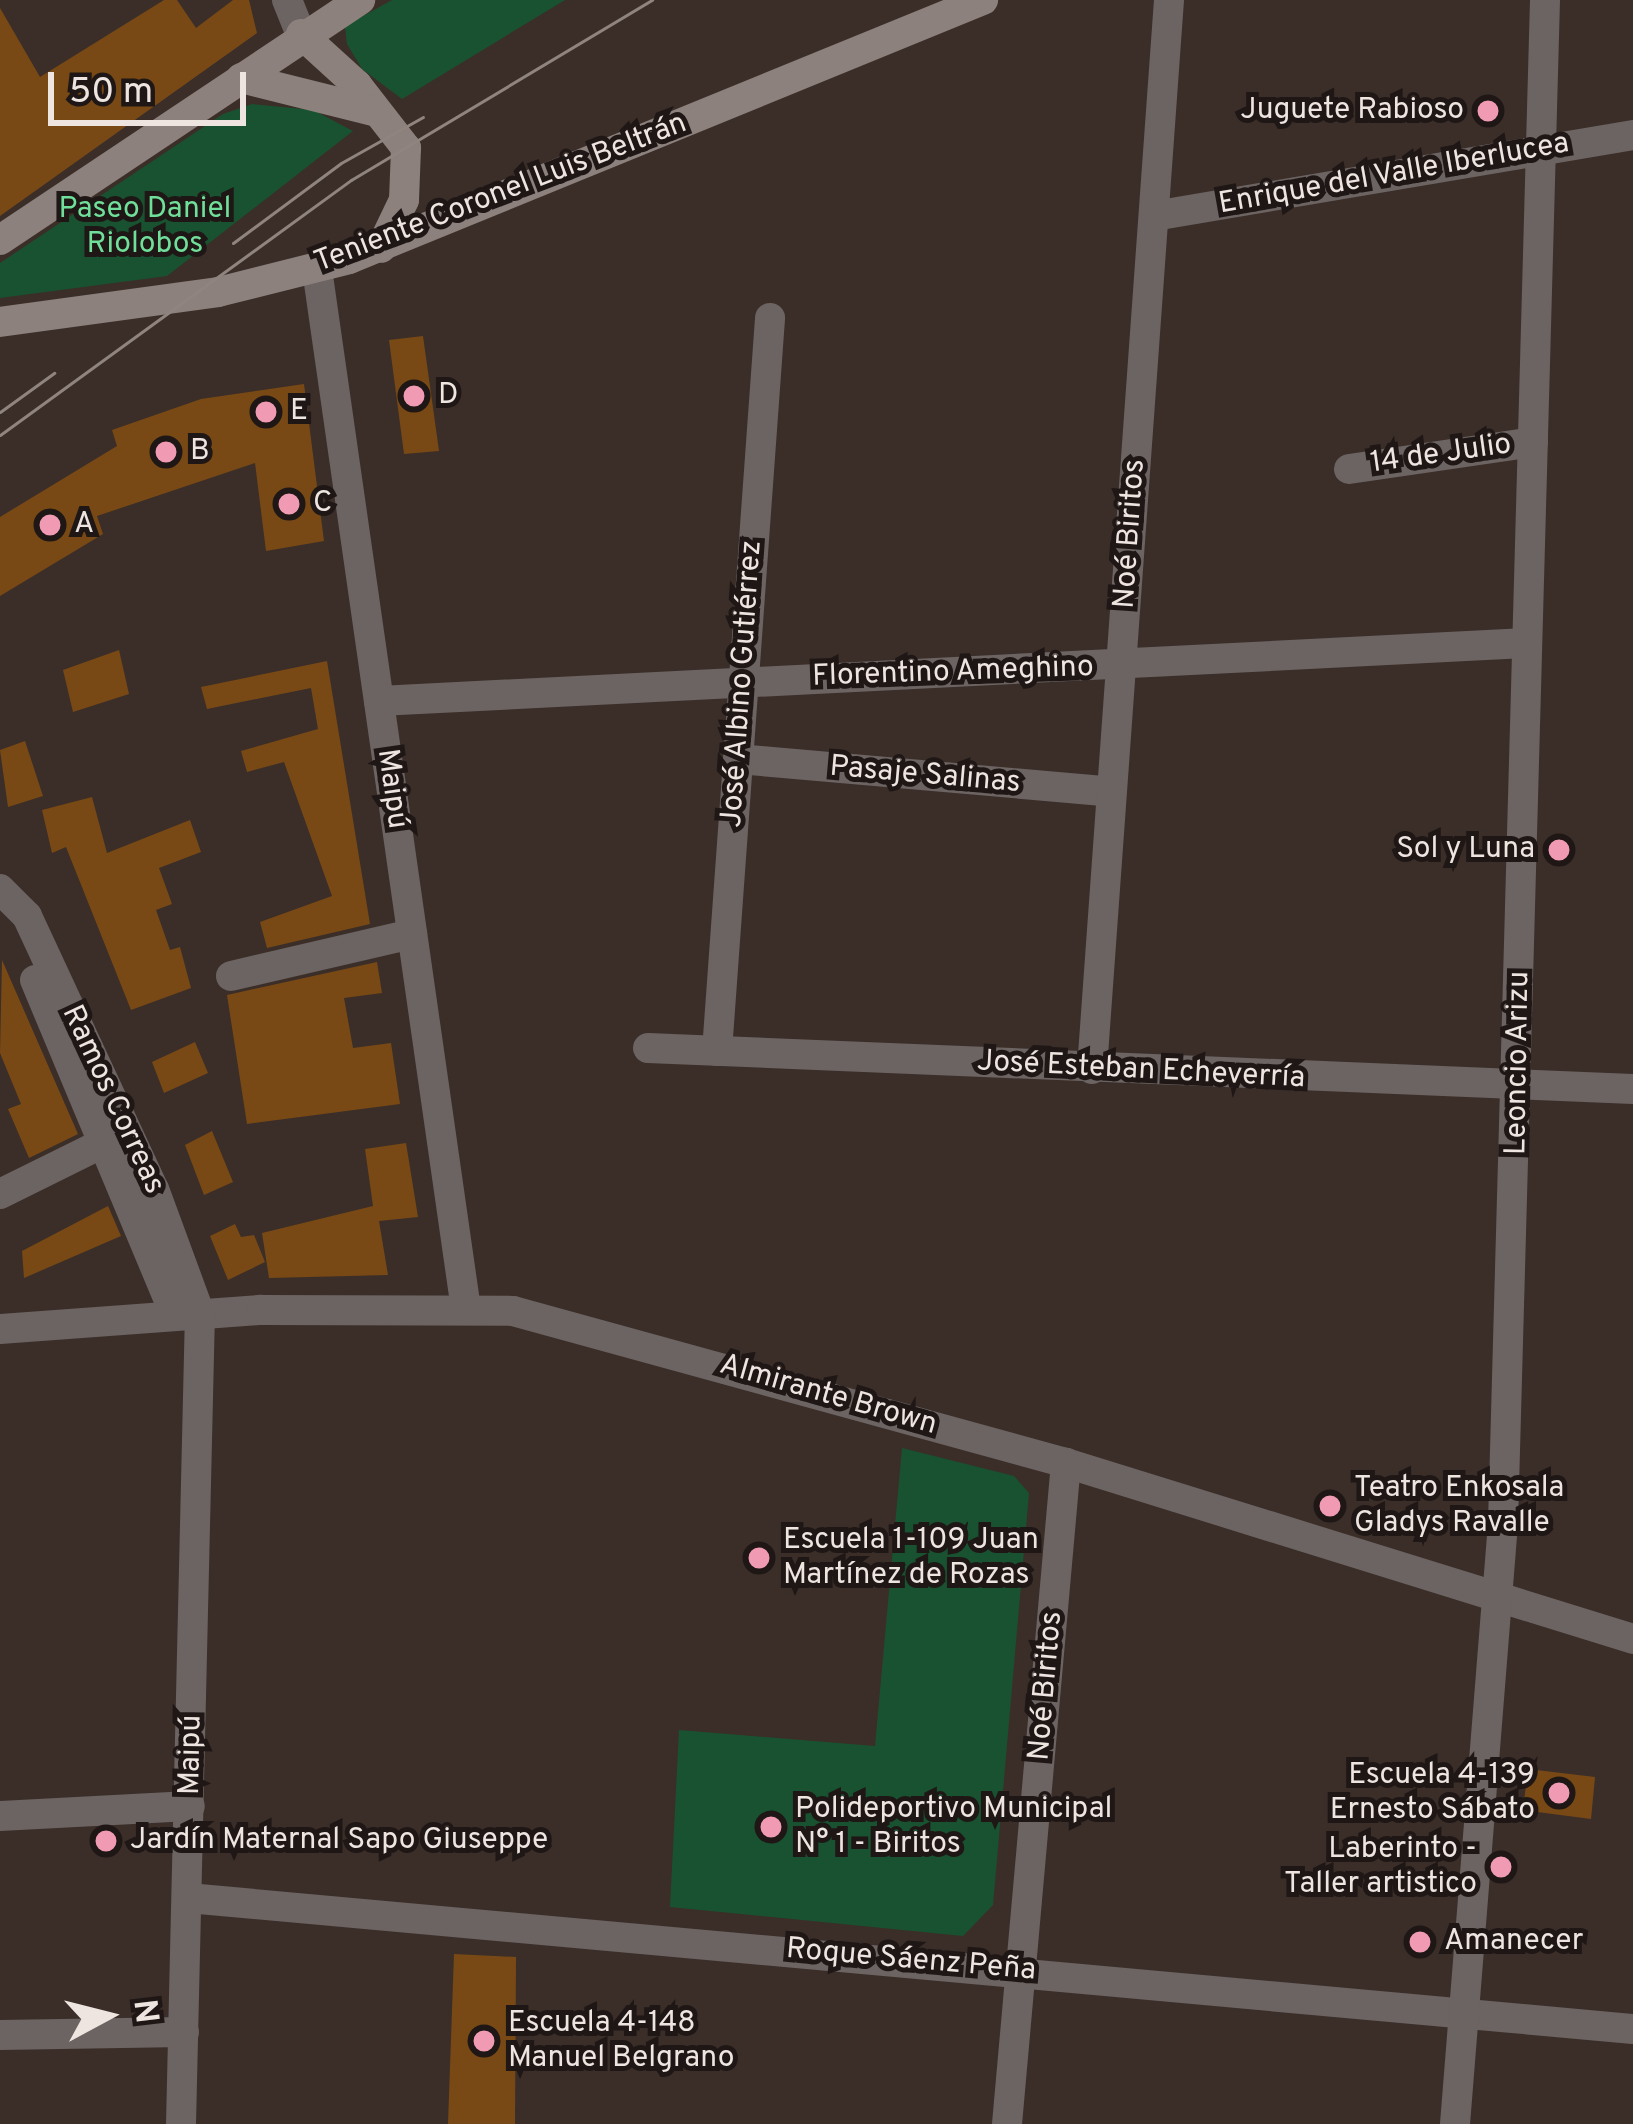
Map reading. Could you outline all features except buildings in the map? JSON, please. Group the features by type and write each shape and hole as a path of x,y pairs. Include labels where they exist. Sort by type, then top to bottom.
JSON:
{"main road":[{"path":"0,240 301,34 360,0"},
{"name":"Teniente Coronel Luis Beltrán","path":"0,322 183,298 317,268 381,248 983,0"},
{"path":"301,34 382,114 406,148 408,174 381,248"},
{"path":"241,78 338,97 382,114"}],"street":[{"path":"287,0 301,34"},
{"name":"Noé Biritos","path":"1092,1069 1168,0"},
{"name":"Leoncio Arizu","path":"1455,2124 1499,1596 1519,1090 1545,0"},
{"name":"Enrique del Valle Iberlucea","path":"1154,216 1633,135"},
{"name":"Maipú","path":"317,268 466,1309"},
{"name":"José Albino Gutiérrez","path":"717,1051 770,317"},
{"name":"14 de Julio","path":"1349,469 1533,442"},
{"name":"Florentino Ameghino","path":"379,701 1527,643"},
{"name":"Pasaje Salinas","path":"738,759 1112,792"},
{"name":"Ramos Correas","path":"3,892 14,932 105,1142 188,1314"},
{"name":"Ramos Correas","path":"3,892 27,916 154,1190 188,1314"},
{"path":"231,976 412,934"},
{"name":"José Esteban Echeverría","path":"648,1048 1519,1090 1633,1089"},
{"path":"0,1195 105,1142"},
{"name":"Almirante Brown","path":"0,1329 188,1314 466,1309 561,1322 1066,1463 1633,1640"},
{"name":"Maipú","path":"181,2124 190,1805 188,1314"},
{"name":"Noé Biritos","path":"1006,2124 1066,1463"},
{"path":"0,1816 190,1805"},
{"name":"Roque Sáenz Peña","path":"188,1898 1633,2029"},
{"path":"0,2036 184,2032"}],"green space":[{"path":"392,0 565,0 402,99 362,69 347,44 345,26"},
{"name":"Paseo Daniel Riolobos","path":"252,104 313,110 353,131 167,276 0,298 0,263 223,114"},
{"path":"902,1448 1014,1476 1029,1493 993,1905 963,1936 670,1907 679,1730 875,1746"}],"tram line":[{"path":"0,435 351,180 652,0"},
{"path":"233,243 341,163 423,117"},
{"path":"0,412 54,373"}],"place":[{"name":"Juguete Rabioso","path":"1488,111"},
{"name":"D","path":"414,396"},
{"name":"E","path":"266,412"},
{"name":"B","path":"166,452"},
{"name":"C","path":"289,504"},
{"name":"A","path":"50,525"},
{"name":"Sol y Luna","path":"1559,850"},
{"name":"Teatro Enkosala Gladys Ravalle","path":"1330,1506"},
{"name":"Escuela 1-109 Juan Martínez de Rozas","path":"759,1558"},
{"name":"Escuela 4-139 Ernesto Sábato","path":"1559,1793"},
{"name":"Polideportivo Municipal N° 1 - Biritos","path":"771,1827"},
{"name":"Jardín Maternal Sapo Giuseppe","path":"106,1841"},
{"name":"Laberinto - Taller artistico","path":"1501,1867"},
{"name":"Amanecer","path":"1420,1942"},
{"name":"Escuela 4-148 Manuel Belgrano","path":"484,2041"}]}
